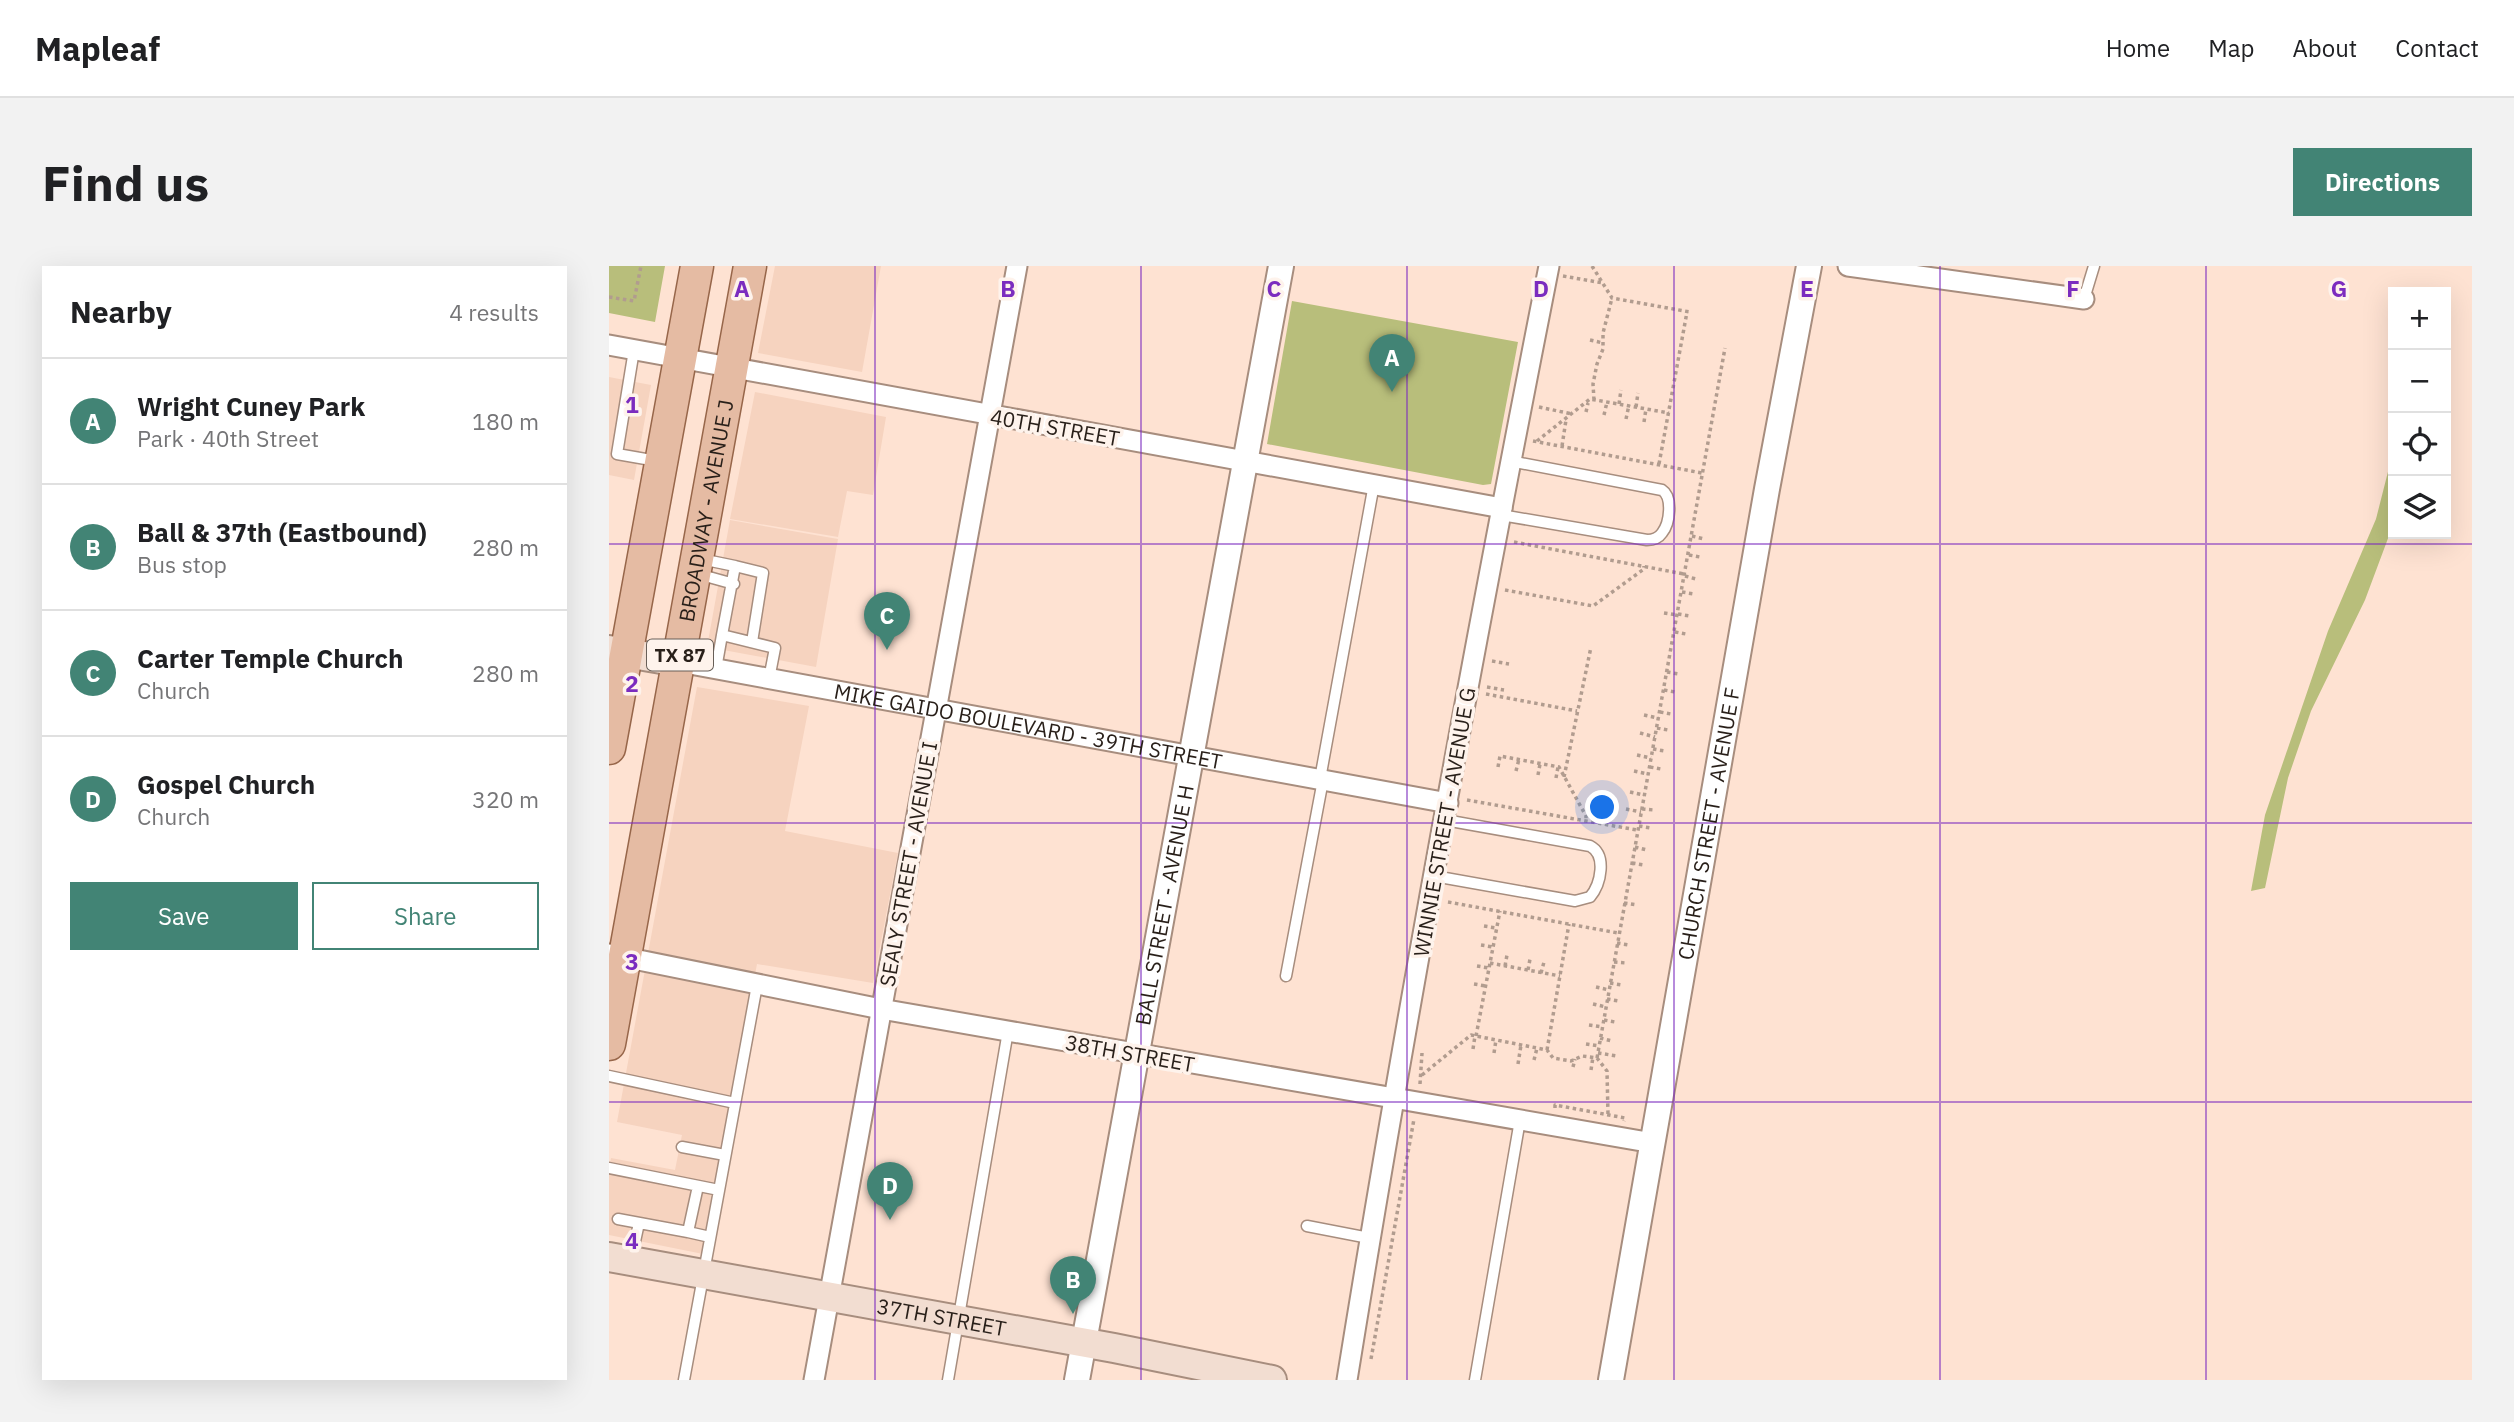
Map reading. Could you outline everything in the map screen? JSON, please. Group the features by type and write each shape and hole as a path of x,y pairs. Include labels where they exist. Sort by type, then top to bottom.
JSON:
{"main road":[{"name":"TX 87","path":"609,748 618,651 661,461 697,266"},
{"name":"BROADWAY - AVENUE J","path":"609,1044 617,956 679,662 750,266"},
{"name":"MIKE GAIDO BOULEVARD - 39TH STREET","path":"618,651 679,662"},
{"name":"37TH STREET","path":"620,1259 1084,1343 1215,1375 1272,1380"}],"street":[{"name":"SEALY STREET - AVENUE I","path":"814,1380 1017,266"},
{"name":"BALL STREET - AVENUE H","path":"1077,1380 1281,266"},
{"name":"CHURCH STREET - AVENUE F","path":"1611,1380 1762,516 1809,266"},
{"path":"1848,266 2084,299"},
{"name":"WINNIE STREET - AVENUE G","path":"1347,1380 1369,1238 1434,876 1453,808 1510,461 1556,271"},
{"name":"40TH STREET","path":"609,345 1374,484 1501,512"},
{"name":"MIKE GAIDO BOULEVARD - 39TH STREET","path":"679,662 1322,780 1453,808"},
{"name":"38TH STREET","path":"617,956 881,1009 1653,1143"}],"lane":[{"path":"2084,299 2094,266"},
{"path":"634,350 617,454 661,461"},
{"path":"1501,512 1647,540 1657,538 1665,528 1669,501 1666,492 1662,490 1510,461"},
{"path":"1286,975 1374,484"},
{"path":"696,566 735,566 763,573 757,590 752,642"},
{"path":"696,566 733,583"},
{"path":"716,669 735,566"},
{"path":"722,635 775,648 769,679"},
{"path":"1434,876 1575,901 1590,897 1597,885 1601,860 1594,848 1453,808"},
{"path":"684,1380 757,985"},
{"path":"948,1380 1007,1031"},
{"path":"609,1076 735,1103"},
{"path":"1475,1380 1520,1120"},
{"path":"682,1147 725,1155"},
{"path":"609,1168 719,1190"},
{"path":"688,1232 698,1186"},
{"path":"618,1219 710,1237"},
{"path":"620,1259 639,1223"},
{"path":"1307,1226 1369,1238"}],"path":[{"path":"609,297 634,301 641,266"},
{"path":"1592,266 1612,298 1689,312 1659,464"},
{"path":"1556,271 1603,283"},
{"path":"1586,412 1591,400 1612,298"},
{"path":"1590,340 1603,343"},
{"path":"1591,1070 1604,1020 1725,348"},
{"path":"1619,404 1621,390"},
{"path":"1636,407 1638,393"},
{"path":"1669,413 1591,400 1535,441 1703,473"},
{"path":"1604,415 1607,402"},
{"path":"1626,419 1629,405"},
{"path":"1539,407 1571,414"},
{"path":"1644,422 1647,409"},
{"path":"1562,446 1567,418"},
{"path":"1692,536 1704,539"},
{"path":"1514,542 1644,566 1696,579"},
{"path":"1689,555 1700,557"},
{"path":"1505,590 1593,606 1644,569 1644,566"},
{"path":"1681,592 1694,594"},
{"path":"1664,613 1689,616"},
{"path":"1674,632 1686,634"},
{"path":"1564,777 1591,647"},
{"path":"1492,661 1509,664"},
{"path":"1667,672 1679,674"},
{"path":"1487,687 1504,690"},
{"path":"1664,690 1675,692"},
{"path":"1486,694 1577,711"},
{"path":"1659,712 1671,714"},
{"path":"1644,715 1658,718"},
{"path":"1656,728 1668,730"},
{"path":"1640,733 1655,737"},
{"path":"1653,749 1665,751"},
{"path":"1637,755 1651,758"},
{"path":"1498,767 1500,756 1558,767 1586,816 1585,821"},
{"path":"1516,771 1519,759"},
{"path":"1538,775 1540,764"},
{"path":"1556,778 1558,767"},
{"path":"1649,767 1661,769"},
{"path":"1634,771 1648,774"},
{"path":"1630,792 1644,795"},
{"path":"1453,808 1651,828"},
{"path":"1626,809 1654,810"},
{"path":"1635,847 1647,850"},
{"path":"1632,863 1644,866"},
{"path":"1448,902 1619,933"},
{"path":"1624,903 1637,905"},
{"path":"1473,1049 1500,911"},
{"path":"1569,924 1547,1050 1553,1060 1571,1061 1582,1056 1617,1056"},
{"path":"1484,926 1496,929"},
{"path":"1617,943 1629,945"},
{"path":"1481,945 1493,947"},
{"path":"1505,966 1507,955"},
{"path":"1528,970 1530,960"},
{"path":"1541,972 1544,962"},
{"path":"1614,962 1626,963"},
{"path":"1477,966 1505,966 1560,976"},
{"path":"1610,983 1622,985"},
{"path":"1474,984 1486,986"},
{"path":"1596,988 1609,990"},
{"path":"1607,999 1619,1001"},
{"path":"1593,1004 1606,1007"},
{"path":"1604,1020 1615,1022"},
{"path":"1589,1025 1602,1027"},
{"path":"1422,1074 1471,1035 1547,1050"},
{"path":"1600,1038 1612,1041"},
{"path":"1494,1053 1496,1040"},
{"path":"1586,1044 1599,1046"},
{"path":"1518,1064 1521,1045"},
{"path":"1534,1059 1537,1048"},
{"path":"1596,1056 1607,1071 1608,1115"},
{"path":"1573,1067 1575,1059"}],"shaded area":[{"path":"775,266 881,266 862,372 758,353"},
{"path":"609,377 651,385 634,480 609,475"},
{"path":"755,392 886,417 873,495 847,491 838,537 730,519"},
{"path":"730,520 838,539 816,667 707,647"},
{"path":"697,687 809,706 785,831 898,853 873,983 757,964 703,1254 609,1235 611,1158 675,1170 682,1135 617,1122"}],"green space":[{"path":"609,266 665,266 655,322 609,313"},
{"path":"1292,301 1518,342 1491,484 1483,485 1267,444"},
{"path":"2388,472 2388,538 2365,600 2311,711 2288,778 2265,888 2251,891 2265,815 2328,631 2376,519"}],"place":[{"name":"Wright Cuney Park","path":"1392,392"},
{"name":"Carter Temple Church","path":"887,650"},
{"name":"Gospel Church","path":"890,1220"},
{"name":"Ball & 37th (Eastbound)","path":"1073,1314"}]}
